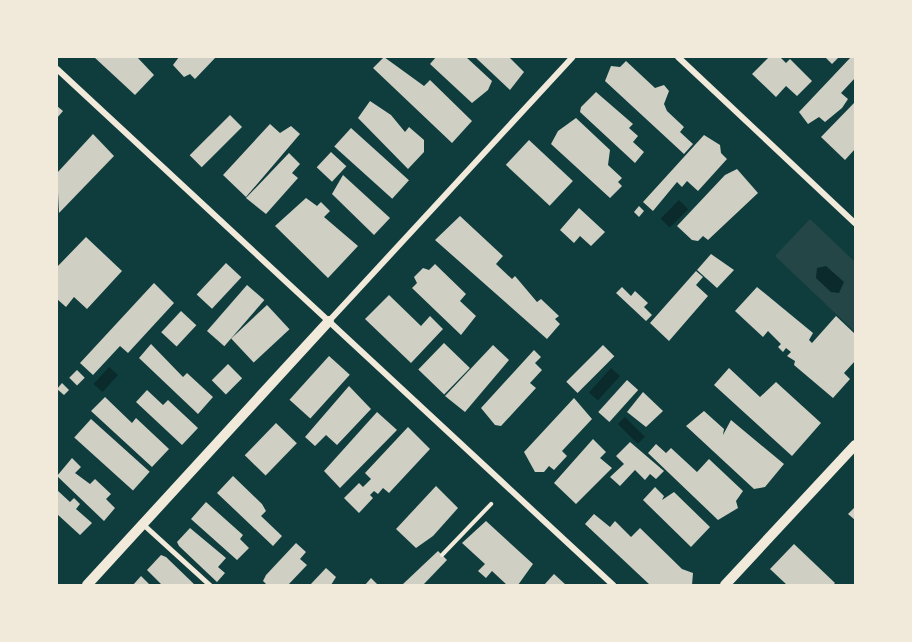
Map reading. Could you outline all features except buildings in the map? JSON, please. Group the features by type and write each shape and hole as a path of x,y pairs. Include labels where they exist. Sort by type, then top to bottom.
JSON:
{"street":[{"path":"87,585 573,57"},
{"path":"678,57 855,223"},
{"path":"57,69 613,585"},
{"path":"725,585 855,445"}],"lane":[{"path":"143,523 210,585"}],"path":[{"path":"442,555 492,504"}],"shaded area":[{"path":"679,200 688,209 670,228 661,218"},
{"path":"810,219 855,262 855,332 775,256"},
{"path":"826,266 844,282 839,293 831,292 816,278 817,268"},
{"path":"109,367 118,375 103,392 94,384"},
{"path":"611,368 620,376 598,401 589,393"},
{"path":"625,417 645,437 638,444 618,424"}]}
